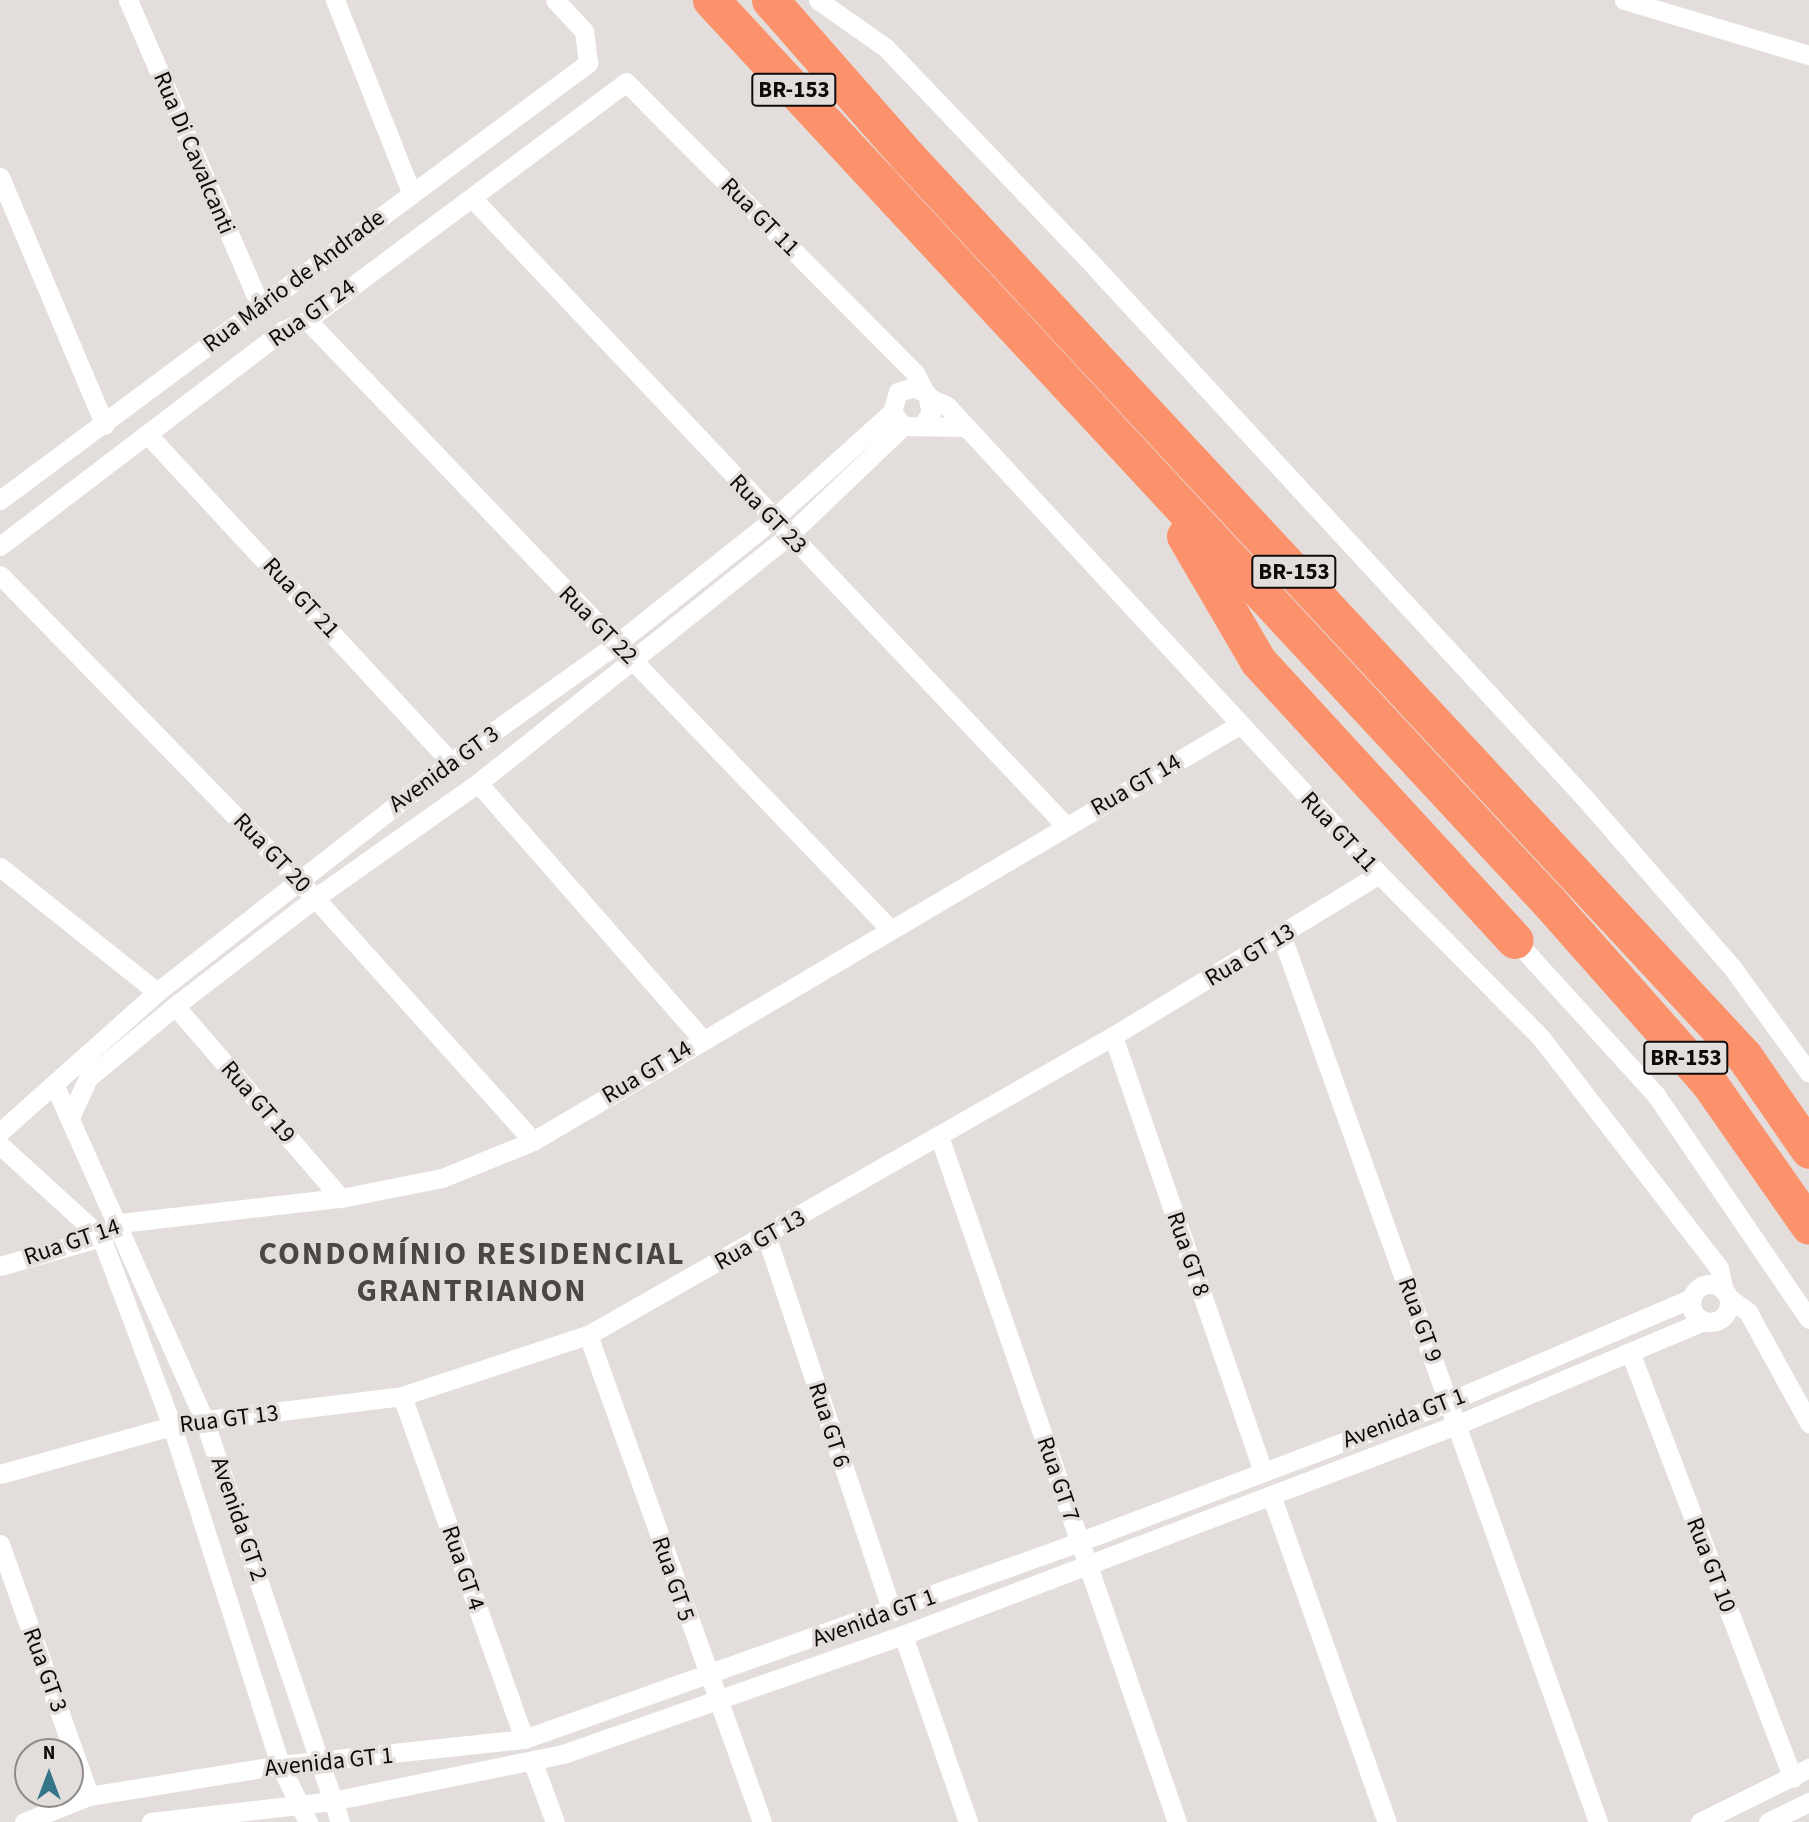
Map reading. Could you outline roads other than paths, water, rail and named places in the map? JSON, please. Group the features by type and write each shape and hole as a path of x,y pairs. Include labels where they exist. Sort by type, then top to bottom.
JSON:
{"highway":[{"name":"BR-153","path":"711,0 1549,902 1709,1083 1809,1226"},
{"name":"BR-153","path":"770,0 909,158 1744,1056 1809,1150"},
{"path":"1146,469 1163,507 1205,565 1258,661 1515,940"},
{"path":"1515,940 1511,925 1516,910 1528,900 1549,902"}],"street":[{"name":"Rua Di Cavalcanti","path":"128,0 260,305"},
{"path":"335,0 411,194"},
{"name":"Rua Mário de Andrade","path":"0,500 105,425 260,305 588,62 584,32 555,0"},
{"path":"818,0 886,48 1095,267 1583,796 1734,970 1809,1073"},
{"path":"1624,0 1809,55"},
{"name":"Rua GT 24","path":"0,546 149,436 284,330 307,320 473,199 626,82"},
{"name":"Rua GT 11","path":"626,82 895,352 927,395 947,406 1378,874 1542,1040 1719,1268 1726,1302 1748,1312 1809,1423"},
{"path":"0,177 105,425"},
{"name":"Rua GT 23","path":"473,199 772,520 1066,826"},
{"name":"Rua GT 22","path":"307,320 615,645 634,659 890,929"},
{"path":"895,352 898,392 905,421"},
{"path":"898,392 927,395 931,413 905,421"},
{"path":"905,421 964,427"},
{"name":"Avenida GT 3","path":"0,1132 157,992 297,879 451,762 615,645 772,520 905,421"},
{"name":"Avenida GT 3","path":"70,1117 88,1078 175,1006 315,898 478,783 788,536 905,421"},
{"name":"Rua GT 21","path":"149,436 451,762"},
{"name":"Rua GT 20","path":"0,575 315,898 533,1140"},
{"name":"Rua GT 14","path":"0,1266 101,1237 120,1223 341,1198 442,1178 533,1140 1239,725"},
{"path":"478,783 702,1040"},
{"path":"0,867 157,992"},
{"name":"Rua GT 13","path":"0,1474 204,1419 402,1396 588,1335 767,1238 1113,1037 1282,937 1378,874"},
{"name":"Rua GT 9","path":"1282,937 1448,1401 1454,1426 1598,1822"},
{"path":"1515,940 1656,1095 1809,1319"},
{"name":"Rua GT 19","path":"175,1006 341,1198"},
{"name":"Rua GT 8","path":"1113,1037 1263,1472"},
{"name":"Avenida GT 2","path":"54,1084 120,1223 204,1419 323,1759 332,1801 340,1822"},
{"name":"Rua GT 7","path":"939,1136 1177,1822"},
{"path":"0,1145 101,1237"},
{"name":"Avenida GT 2","path":"101,1237 172,1426 281,1765 305,1813"},
{"name":"Rua GT 6","path":"767,1238 892,1612"},
{"path":"1702,1246 1693,1312 1703,1321"},
{"path":"1696,1293 1726,1302"},
{"name":"Avenida GT 1","path":"24,1822 89,1797 281,1765 524,1739 892,1612 1263,1472 1448,1401 1696,1293"},
{"name":"Avenida GT 1","path":"151,1822 305,1813 332,1801 533,1763 719,1701 902,1635 1454,1426 1703,1321 1726,1302"},
{"name":"Rua GT 5","path":"588,1335 707,1678 719,1701 762,1822"},
{"name":"Rua GT 10","path":"1630,1352 1801,1773"},
{"name":"Rua GT 4","path":"402,1396 524,1739"},
{"path":"1271,1495 1387,1822"},
{"name":"Rua GT 3","path":"0,1544 89,1797"},
{"path":"902,1635 968,1822"},
{"path":"533,1763 555,1822"},
{"path":"1700,1822 1801,1773"},
{"path":"1768,1822 1809,1802"}],"district":[{"name":"CONDOMÍNIO RESIDENCIAL GRANTRIANON","path":"472,1274"}]}
